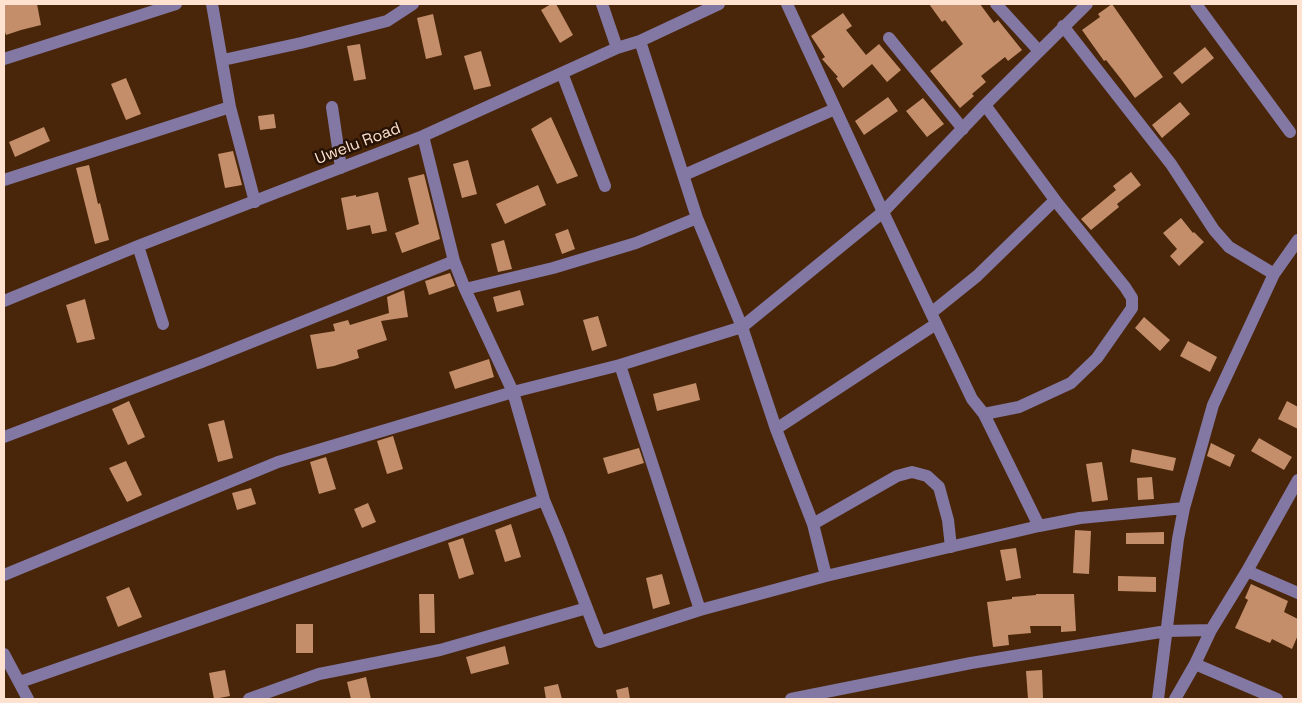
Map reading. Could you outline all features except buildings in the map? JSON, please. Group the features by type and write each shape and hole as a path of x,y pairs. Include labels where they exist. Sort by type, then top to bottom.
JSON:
{"street":[{"path":"4,59 176,4"},
{"path":"212,4 230,107 255,202"},
{"path":"223,60 301,43 386,21 413,4"},
{"path":"602,4 617,48"},
{"name":"Uwelu Road","path":"4,301 138,246 423,136 617,48 640,41 717,4"},
{"path":"786,4 972,399 984,414 1039,526"},
{"path":"996,4 1039,51"},
{"path":"4,575 278,462 513,392 620,365 742,328 883,212 985,105 1087,4"},
{"path":"1196,4 1290,132"},
{"path":"1063,26 1171,164 1214,230 1229,248 1274,274"},
{"path":"889,38 963,129"},
{"path":"640,41 697,218 742,328 776,429 813,524 826,576"},
{"path":"562,73 605,186"},
{"path":"984,414 1019,407 1070,383 1097,358 1132,308 1132,298 1126,287 1055,200 985,105"},
{"path":"4,180 230,107"},
{"path":"332,107 340,168"},
{"path":"684,175 835,109"},
{"path":"423,136 454,261 465,290 513,392 544,500 600,642 700,610 826,576 1039,526 1080,518 1184,508"},
{"path":"776,429 934,318 1055,200"},
{"path":"465,290 553,268 627,246 697,218"},
{"path":"1158,699 1178,539 1184,508 1213,405 1274,274 1298,240"},
{"path":"138,246 163,324"},
{"path":"4,437 202,362 454,261"},
{"path":"620,365 700,610"},
{"path":"813,524 897,476 912,472 927,476 938,487 948,520 951,547"},
{"path":"1175,699 1195,664 1210,630 1247,571 1298,480"},
{"path":"20,682 544,500"},
{"path":"1247,571 1298,593"},
{"path":"249,699 319,674 440,650 587,608"},
{"path":"791,699 971,663 1167,631 1210,630"},
{"path":"4,654 28,699"},
{"path":"1195,664 1277,699"}]}
